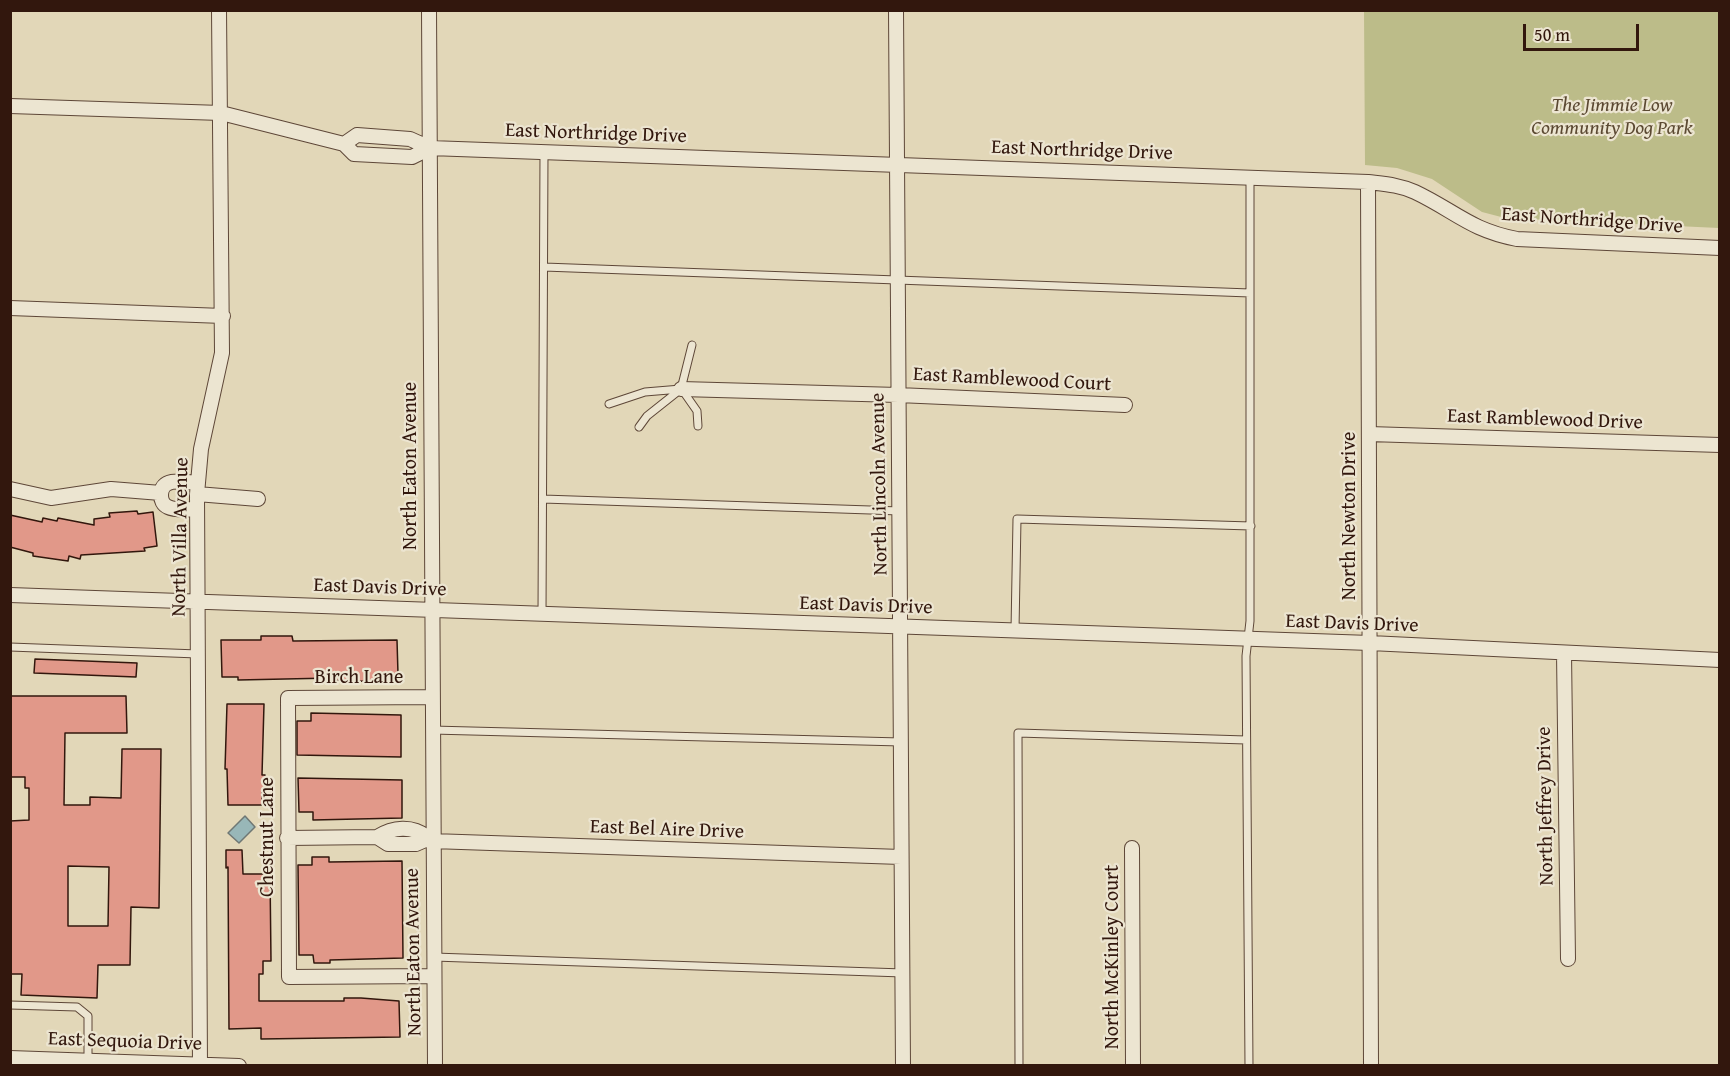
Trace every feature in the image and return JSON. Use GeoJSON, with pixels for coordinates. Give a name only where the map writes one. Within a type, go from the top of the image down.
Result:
{"type":"FeatureCollection","features":[{"type":"Feature","properties":{"kind":"street","name":"North Villa Avenue"},"geometry":{"type":"LineString","coordinates":[[200,1065],[197,488],[201,449],[220,362],[223,316],[219,10]]}},
{"type":"Feature","properties":{"kind":"street","name":"North Eaton Avenue"},"geometry":{"type":"LineString","coordinates":[[429,10],[432,730],[430,838],[435,1065]]}},
{"type":"Feature","properties":{"kind":"street","name":"North Lincoln Avenue"},"geometry":{"type":"LineString","coordinates":[[896,10],[903,1065]]}},
{"type":"Feature","properties":{"kind":"street","name":"East Northridge Drive"},"geometry":{"type":"LineString","coordinates":[[10,106],[220,113],[344,144],[354,154],[383,157],[412,157],[430,148],[1368,182],[1394,185],[1413,191],[1469,225],[1492,234],[1517,239],[1719,248]]}},
{"type":"Feature","properties":{"kind":"street","name":"North Newton Drive"},"geometry":{"type":"LineString","coordinates":[[1368,182],[1371,1065]]}},
{"type":"Feature","properties":{"kind":"street"},"geometry":{"type":"LineString","coordinates":[[10,308],[223,316]]}},
{"type":"Feature","properties":{"kind":"street","name":"East Ramblewood Court"},"geometry":{"type":"LineString","coordinates":[[681,389],[898,395],[1125,405]]}},
{"type":"Feature","properties":{"kind":"street","name":"East Ramblewood Drive"},"geometry":{"type":"LineString","coordinates":[[1369,434],[1719,445]]}},
{"type":"Feature","properties":{"kind":"street"},"geometry":{"type":"LineString","coordinates":[[197,509],[169,507],[162,501],[161,493],[169,482],[258,499]]}},
{"type":"Feature","properties":{"kind":"street"},"geometry":{"type":"LineString","coordinates":[[10,489],[51,498],[111,489],[161,493]]}},
{"type":"Feature","properties":{"kind":"street","name":"East Davis Drive"},"geometry":{"type":"LineString","coordinates":[[10,595],[1370,643],[1719,660]]}},
{"type":"Feature","properties":{"kind":"street","name":"North Jeffrey Drive"},"geometry":{"type":"LineString","coordinates":[[1564,653],[1568,959]]}},
{"type":"Feature","properties":{"kind":"street","name":"Birch Lane"},"geometry":{"type":"LineString","coordinates":[[288,698],[431,697]]}},
{"type":"Feature","properties":{"kind":"street","name":"Chestnut Lane"},"geometry":{"type":"LineString","coordinates":[[288,698],[289,977],[434,976]]}},
{"type":"Feature","properties":{"kind":"street","name":"East Bel Aire Drive"},"geometry":{"type":"LineString","coordinates":[[287,838],[377,837],[388,844],[416,844],[430,838],[901,857]]}},
{"type":"Feature","properties":{"kind":"street","name":"North McKinley Court"},"geometry":{"type":"LineString","coordinates":[[1132,848],[1133,1065]]}},
{"type":"Feature","properties":{"kind":"street","name":"East Sequoia Drive"},"geometry":{"type":"LineString","coordinates":[[10,1058],[239,1065]]}},
{"type":"Feature","properties":{"kind":"lane"},"geometry":{"type":"LineString","coordinates":[[542,615],[544,152]]}},
{"type":"Feature","properties":{"kind":"lane"},"geometry":{"type":"LineString","coordinates":[[1249,1065],[1246,740],[1251,526],[1250,176]]}},
{"type":"Feature","properties":{"kind":"lane"},"geometry":{"type":"LineString","coordinates":[[544,267],[1250,292]]}},
{"type":"Feature","properties":{"kind":"lane"},"geometry":{"type":"LineString","coordinates":[[639,427],[647,416],[681,389],[692,345]]}},
{"type":"Feature","properties":{"kind":"lane"},"geometry":{"type":"LineString","coordinates":[[609,405],[645,392],[681,389]]}},
{"type":"Feature","properties":{"kind":"lane"},"geometry":{"type":"LineString","coordinates":[[681,389],[697,411],[698,426]]}},
{"type":"Feature","properties":{"kind":"lane"},"geometry":{"type":"LineString","coordinates":[[543,499],[900,511]]}},
{"type":"Feature","properties":{"kind":"lane"},"geometry":{"type":"LineString","coordinates":[[1015,630],[1017,519],[1251,526]]}},
{"type":"Feature","properties":{"kind":"lane"},"geometry":{"type":"LineString","coordinates":[[10,647],[198,654]]}},
{"type":"Feature","properties":{"kind":"lane"},"geometry":{"type":"LineString","coordinates":[[432,730],[901,742]]}},
{"type":"Feature","properties":{"kind":"lane"},"geometry":{"type":"LineString","coordinates":[[1019,1065],[1018,733],[1246,740]]}},
{"type":"Feature","properties":{"kind":"lane"},"geometry":{"type":"LineString","coordinates":[[434,957],[903,973]]}},
{"type":"Feature","properties":{"kind":"lane"},"geometry":{"type":"LineString","coordinates":[[10,1005],[77,1006],[88,1016],[83,1062]]}},
{"type":"Feature","properties":{"kind":"green space","name":"The Jimmie Low Community Dog Park"},"geometry":{"type":"Polygon","coordinates":[[[1364,11],[1719,11],[1719,228],[1505,218],[1482,212],[1432,179],[1397,168],[1365,165],[1364,11]]]}},
{"type":"Feature","properties":{"kind":"water"},"geometry":{"type":"Polygon","coordinates":[[[245,816],[255,827],[239,843],[228,833],[245,816]]]}},
{"type":"Feature","properties":{"kind":"building"},"geometry":{"type":"Polygon","coordinates":[[[137,511],[138,514],[153,512],[157,546],[144,548],[145,551],[81,555],[80,559],[69,556],[68,561],[33,556],[33,553],[10,547],[10,515],[42,522],[43,518],[57,521],[58,518],[94,525],[94,519],[110,517],[109,513],[137,511]]]}},
{"type":"Feature","properties":{"kind":"building"},"geometry":{"type":"Polygon","coordinates":[[[261,636],[292,636],[293,641],[397,640],[398,674],[384,674],[384,682],[332,680],[332,678],[238,680],[238,677],[222,677],[221,640],[261,640],[261,636]]]}},
{"type":"Feature","properties":{"kind":"building"},"geometry":{"type":"Polygon","coordinates":[[[35,659],[137,663],[136,677],[34,673],[35,659]]]}},
{"type":"Feature","properties":{"kind":"building"},"geometry":{"type":"Polygon","coordinates":[[[10,696],[126,696],[127,733],[65,733],[64,805],[90,805],[90,797],[121,798],[122,749],[161,749],[159,908],[131,907],[130,965],[98,965],[97,998],[21,995],[22,974],[10,974],[10,821],[29,820],[29,788],[25,788],[25,777],[10,777],[10,696]],[[68,866],[68,926],[108,926],[109,867],[68,866]]]}},
{"type":"Feature","properties":{"kind":"building"},"geometry":{"type":"Polygon","coordinates":[[[227,704],[264,704],[262,775],[265,775],[265,791],[262,791],[262,805],[228,805],[227,769],[225,769],[227,704]]]}},
{"type":"Feature","properties":{"kind":"building"},"geometry":{"type":"Polygon","coordinates":[[[311,713],[401,715],[401,757],[297,755],[297,721],[311,721],[311,713]]]}},
{"type":"Feature","properties":{"kind":"building"},"geometry":{"type":"Polygon","coordinates":[[[298,778],[402,780],[402,818],[313,820],[313,812],[299,812],[298,778]]]}},
{"type":"Feature","properties":{"kind":"building"},"geometry":{"type":"Polygon","coordinates":[[[226,850],[242,850],[243,874],[270,874],[271,961],[263,961],[263,974],[259,974],[259,1001],[344,1001],[344,998],[361,998],[399,1001],[400,1037],[261,1039],[261,1028],[229,1029],[226,850]]]}},
{"type":"Feature","properties":{"kind":"building"},"geometry":{"type":"Polygon","coordinates":[[[312,857],[329,857],[329,862],[402,861],[403,958],[330,960],[330,963],[314,963],[313,955],[299,955],[298,865],[312,865],[312,857]]]}}]}
